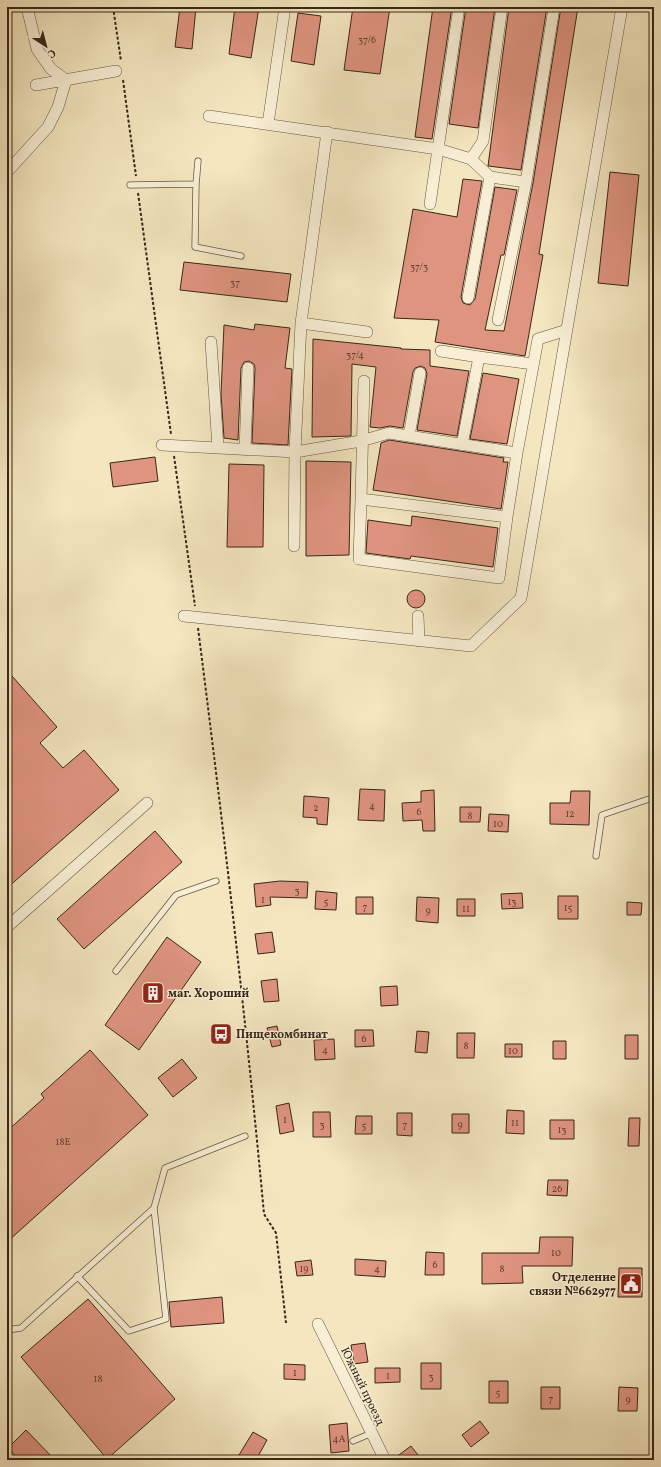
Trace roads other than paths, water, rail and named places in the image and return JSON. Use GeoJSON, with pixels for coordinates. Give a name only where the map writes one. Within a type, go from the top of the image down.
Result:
{"type":"FeatureCollection","features":[{"type":"Feature","properties":{"kind":"street"},"geometry":{"type":"LineString","coordinates":[[27,7],[37,49],[51,69],[66,80]]}},
{"type":"Feature","properties":{"kind":"street"},"geometry":{"type":"LineString","coordinates":[[268,124],[285,7]]}},
{"type":"Feature","properties":{"kind":"street"},"geometry":{"type":"LineString","coordinates":[[430,204],[459,7]]}},
{"type":"Feature","properties":{"kind":"street"},"geometry":{"type":"LineString","coordinates":[[471,159],[482,141],[502,7]]}},
{"type":"Feature","properties":{"kind":"street"},"geometry":{"type":"LineString","coordinates":[[498,320],[526,182],[552,7]]}},
{"type":"Feature","properties":{"kind":"street"},"geometry":{"type":"LineString","coordinates":[[184,616],[471,646],[520,598],[622,7]]}},
{"type":"Feature","properties":{"kind":"street"},"geometry":{"type":"LineString","coordinates":[[36,85],[120,72]]}},
{"type":"Feature","properties":{"kind":"street"},"geometry":{"type":"LineString","coordinates":[[7,172],[48,127],[58,107],[66,80]]}},
{"type":"Feature","properties":{"kind":"street"},"geometry":{"type":"LineString","coordinates":[[209,116],[438,149],[471,159],[490,177],[526,182]]}},
{"type":"Feature","properties":{"kind":"street"},"geometry":{"type":"LineString","coordinates":[[294,546],[295,452],[301,323],[327,132]]}},
{"type":"Feature","properties":{"kind":"street"},"geometry":{"type":"LineString","coordinates":[[468,298],[490,177]]}},
{"type":"Feature","properties":{"kind":"street"},"geometry":{"type":"LineString","coordinates":[[301,323],[367,332]]}},
{"type":"Feature","properties":{"kind":"street"},"geometry":{"type":"LineString","coordinates":[[364,381],[358,559],[499,578],[517,453],[538,340],[567,330]]}},
{"type":"Feature","properties":{"kind":"street"},"geometry":{"type":"LineString","coordinates":[[211,342],[218,448]]}},
{"type":"Feature","properties":{"kind":"street"},"geometry":{"type":"LineString","coordinates":[[441,351],[533,364]]}},
{"type":"Feature","properties":{"kind":"street"},"geometry":{"type":"LineString","coordinates":[[462,445],[479,356]]}},
{"type":"Feature","properties":{"kind":"street"},"geometry":{"type":"LineString","coordinates":[[245,450],[248,368]]}},
{"type":"Feature","properties":{"kind":"street"},"geometry":{"type":"LineString","coordinates":[[410,436],[420,373]]}},
{"type":"Feature","properties":{"kind":"street"},"geometry":{"type":"LineString","coordinates":[[167,445],[295,452],[361,441],[389,433],[517,453]]}},
{"type":"Feature","properties":{"kind":"street"},"geometry":{"type":"LineString","coordinates":[[361,499],[507,517]]}},
{"type":"Feature","properties":{"kind":"street"},"geometry":{"type":"LineString","coordinates":[[418,616],[419,641]]}},
{"type":"Feature","properties":{"kind":"street"},"geometry":{"type":"LineString","coordinates":[[7,927],[147,803]]}},
{"type":"Feature","properties":{"kind":"street","name":"Южный проезд"},"geometry":{"type":"LineString","coordinates":[[318,1324],[386,1460]]}},
{"type":"Feature","properties":{"kind":"lane"},"geometry":{"type":"LineString","coordinates":[[198,161],[195,247],[241,256]]}},
{"type":"Feature","properties":{"kind":"lane"},"geometry":{"type":"LineString","coordinates":[[130,185],[196,184]]}},
{"type":"Feature","properties":{"kind":"lane"},"geometry":{"type":"LineString","coordinates":[[596,856],[602,815],[652,798]]}},
{"type":"Feature","properties":{"kind":"lane"},"geometry":{"type":"LineString","coordinates":[[116,971],[176,895],[216,881]]}},
{"type":"Feature","properties":{"kind":"lane"},"geometry":{"type":"LineString","coordinates":[[77,1276],[129,1331],[166,1320],[154,1208],[165,1168],[245,1136]]}},
{"type":"Feature","properties":{"kind":"lane"},"geometry":{"type":"LineString","coordinates":[[7,1330],[21,1328],[154,1208]]}},
{"type":"Feature","properties":{"kind":"lane"},"geometry":{"type":"LineString","coordinates":[[353,1441],[372,1433]]}},
{"type":"Feature","properties":{"kind":"place","name":"маг. Хороший"},"geometry":{"type":"Point","coordinates":[153,993]}},
{"type":"Feature","properties":{"kind":"place","name":"Пищекомбинат"},"geometry":{"type":"Point","coordinates":[221,1034]}},
{"type":"Feature","properties":{"kind":"place","name":"Отделение связи №662977"},"geometry":{"type":"Point","coordinates":[631,1284]}}]}
